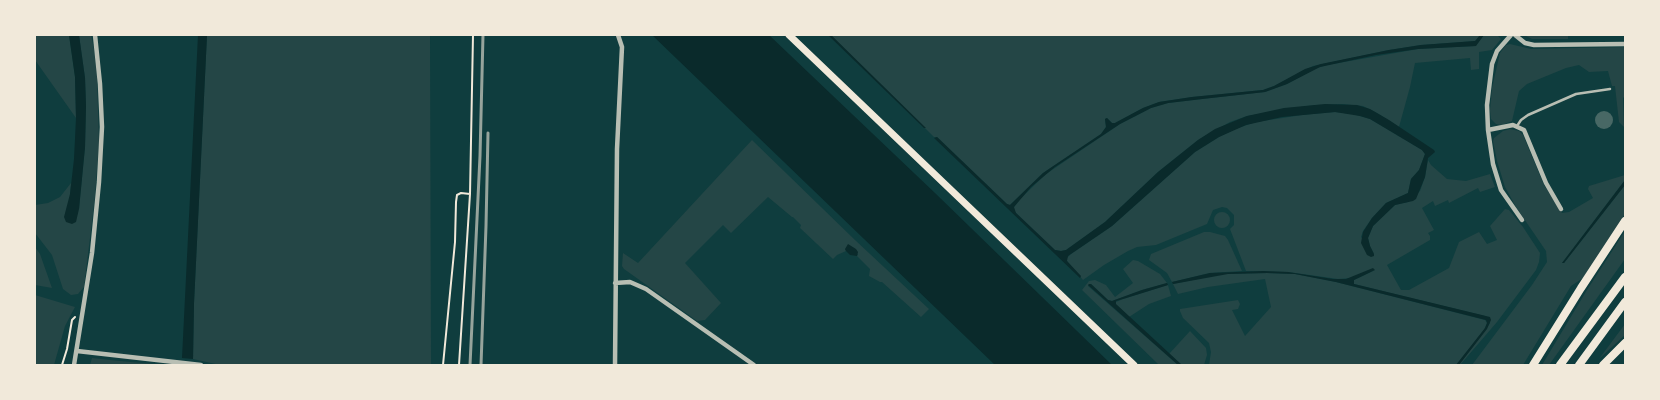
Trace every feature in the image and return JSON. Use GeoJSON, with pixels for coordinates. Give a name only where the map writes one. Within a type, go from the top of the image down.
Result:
{"type":"FeatureCollection","features":[{"type":"Feature","properties":{"kind":"highway"},"geometry":{"type":"LineString","coordinates":[[1533,365],[1625,221]]}},
{"type":"Feature","properties":{"kind":"highway"},"geometry":{"type":"LineString","coordinates":[[1560,365],[1625,277]]}},
{"type":"Feature","properties":{"kind":"highway"},"geometry":{"type":"LineString","coordinates":[[1579,365],[1625,302]]}},
{"type":"Feature","properties":{"kind":"highway"},"geometry":{"type":"LineString","coordinates":[[1603,365],[1625,343]]}},
{"type":"Feature","properties":{"kind":"main road"},"geometry":{"type":"LineString","coordinates":[[789,35],[1134,365]]}},
{"type":"Feature","properties":{"kind":"street"},"geometry":{"type":"LineString","coordinates":[[74,365],[92,253],[99,182],[102,127],[95,35]]}},
{"type":"Feature","properties":{"kind":"street"},"geometry":{"type":"LineString","coordinates":[[615,365],[617,149],[622,47],[618,35]]}},
{"type":"Feature","properties":{"kind":"street"},"geometry":{"type":"LineString","coordinates":[[1511,35],[1496,51],[1492,64],[1487,105],[1488,130],[1492,164],[1502,190],[1522,220]]}},
{"type":"Feature","properties":{"kind":"street"},"geometry":{"type":"LineString","coordinates":[[1515,35],[1525,43],[1534,45],[1625,44]]}},
{"type":"Feature","properties":{"kind":"street"},"geometry":{"type":"LineString","coordinates":[[1488,130],[1510,125],[1524,130],[1546,183],[1561,209]]}},
{"type":"Feature","properties":{"kind":"street"},"geometry":{"type":"LineString","coordinates":[[615,283],[630,282],[646,289],[754,365]]}},
{"type":"Feature","properties":{"kind":"street"},"geometry":{"type":"LineString","coordinates":[[77,351],[200,365]]}},
{"type":"Feature","properties":{"kind":"lane"},"geometry":{"type":"LineString","coordinates":[[1517,126],[1520,120],[1528,115],[1576,94],[1610,89]]}},
{"type":"Feature","properties":{"kind":"path"},"geometry":{"type":"LineString","coordinates":[[458,365],[470,194],[474,35]]}},
{"type":"Feature","properties":{"kind":"path"},"geometry":{"type":"LineString","coordinates":[[443,365],[457,195],[461,193],[470,194]]}},
{"type":"Feature","properties":{"kind":"path"},"geometry":{"type":"LineString","coordinates":[[62,365],[67,349]]}},
{"type":"Feature","properties":{"kind":"shaded area"},"geometry":{"type":"Polygon","coordinates":[[[35,35],[69,35],[75,77],[76,118],[35,60],[35,35]]]}},
{"type":"Feature","properties":{"kind":"shaded area"},"geometry":{"type":"Polygon","coordinates":[[[69,35],[79,35],[85,78],[86,106],[85,147],[79,209],[76,222],[72,224],[66,222],[64,217],[70,194],[76,118],[75,77],[69,35]]]}},
{"type":"Feature","properties":{"kind":"shaded area"},"geometry":{"type":"Polygon","coordinates":[[[79,35],[91,35],[94,49],[99,142],[95,197],[84,287],[78,294],[71,295],[63,289],[52,255],[35,233],[35,205],[48,203],[60,197],[71,183],[70,194],[79,209],[85,147],[86,106],[85,78],[79,35]]]}},
{"type":"Feature","properties":{"kind":"shaded area"},"geometry":{"type":"Polygon","coordinates":[[[198,35],[207,35],[193,359],[182,358],[198,35]]]}},
{"type":"Feature","properties":{"kind":"shaded area"},"geometry":{"type":"Polygon","coordinates":[[[207,35],[430,35],[431,365],[220,365],[193,359],[207,35]]]}},
{"type":"Feature","properties":{"kind":"shaded area"},"geometry":{"type":"Polygon","coordinates":[[[652,35],[769,35],[1112,365],[995,365],[652,35]]]}},
{"type":"Feature","properties":{"kind":"shaded area"},"geometry":{"type":"Polygon","coordinates":[[[828,35],[831,35],[926,128],[924,128],[828,35]]]}},
{"type":"Feature","properties":{"kind":"shaded area"},"geometry":{"type":"Polygon","coordinates":[[[831,35],[1480,35],[1476,41],[1421,45],[1313,66],[1263,90],[1159,102],[1115,123],[1112,123],[1107,118],[1105,119],[1106,127],[1101,134],[1043,173],[1010,205],[937,137],[934,137],[831,35]]]}},
{"type":"Feature","properties":{"kind":"shaded area"},"geometry":{"type":"Polygon","coordinates":[[[1480,35],[1484,35],[1476,46],[1418,49],[1376,55],[1320,67],[1287,84],[1265,92],[1168,103],[1151,108],[1120,124],[1055,167],[1031,187],[1014,207],[1016,213],[1055,250],[1066,250],[1105,222],[1158,172],[1215,129],[1247,116],[1284,108],[1325,104],[1357,105],[1370,109],[1389,120],[1435,152],[1428,158],[1425,177],[1416,199],[1395,205],[1373,226],[1368,238],[1374,254],[1371,257],[1367,255],[1361,243],[1363,232],[1372,218],[1386,203],[1408,193],[1411,179],[1419,170],[1425,154],[1422,150],[1370,119],[1360,116],[1335,112],[1282,117],[1246,125],[1219,137],[1195,152],[1112,226],[1068,256],[1067,261],[1081,276],[1080,278],[934,138],[937,137],[1010,205],[1043,173],[1101,134],[1106,127],[1105,119],[1107,118],[1112,123],[1115,123],[1159,102],[1263,90],[1305,69],[1321,64],[1421,45],[1475,41],[1480,35]]]}},
{"type":"Feature","properties":{"kind":"shaded area"},"geometry":{"type":"Polygon","coordinates":[[[1484,35],[1497,35],[1501,39],[1492,50],[1479,52],[1479,69],[1471,70],[1470,58],[1415,63],[1399,127],[1363,106],[1342,104],[1307,106],[1247,116],[1230,122],[1198,140],[1158,172],[1105,222],[1066,250],[1055,250],[1014,211],[1014,207],[1019,200],[1046,174],[1120,124],[1151,108],[1168,103],[1265,92],[1287,84],[1314,69],[1327,65],[1418,49],[1475,46],[1484,35]]]}},
{"type":"Feature","properties":{"kind":"shaded area"},"geometry":{"type":"Polygon","coordinates":[[[1524,35],[1568,35],[1568,39],[1532,39],[1524,35]]]}},
{"type":"Feature","properties":{"kind":"shaded area"},"geometry":{"type":"Polygon","coordinates":[[[1510,44],[1531,49],[1625,47],[1624,127],[1619,122],[1615,86],[1612,86],[1608,71],[1589,72],[1579,65],[1566,68],[1527,84],[1519,91],[1512,121],[1502,125],[1496,124],[1491,119],[1490,110],[1492,88],[1500,53],[1506,45],[1510,44]]]}},
{"type":"Feature","properties":{"kind":"shaded area"},"geometry":{"type":"Polygon","coordinates":[[[1335,112],[1353,114],[1370,119],[1422,150],[1425,154],[1419,170],[1411,179],[1408,193],[1386,203],[1363,231],[1361,237],[1374,254],[1368,238],[1373,226],[1395,205],[1408,202],[1420,191],[1428,160],[1447,179],[1466,181],[1490,174],[1495,187],[1480,192],[1478,188],[1449,203],[1448,200],[1435,206],[1433,201],[1422,208],[1434,230],[1428,233],[1430,240],[1387,265],[1401,290],[1409,290],[1449,268],[1459,242],[1479,232],[1487,244],[1497,240],[1490,226],[1505,209],[1509,210],[1523,227],[1540,253],[1536,270],[1497,322],[1460,365],[1490,323],[1485,316],[1354,284],[1354,280],[1375,270],[1352,278],[1338,279],[1288,272],[1246,271],[1230,229],[1234,225],[1234,215],[1227,208],[1222,207],[1213,210],[1207,224],[1156,245],[1137,247],[1128,251],[1083,280],[1067,261],[1071,254],[1112,226],[1195,152],[1219,137],[1256,122],[1335,112]]]}},
{"type":"Feature","properties":{"kind":"shaded area"},"geometry":{"type":"Polygon","coordinates":[[[1510,129],[1519,131],[1523,135],[1544,185],[1562,213],[1569,212],[1593,198],[1588,189],[1589,186],[1625,175],[1625,180],[1562,263],[1564,263],[1625,185],[1625,214],[1583,278],[1571,286],[1523,365],[1472,365],[1547,262],[1546,251],[1516,207],[1505,187],[1497,161],[1494,138],[1503,131],[1510,129]]]}},
{"type":"Feature","properties":{"kind":"shaded area"},"geometry":{"type":"Polygon","coordinates":[[[752,140],[929,309],[921,317],[882,282],[869,276],[870,269],[857,256],[858,254],[845,249],[846,251],[833,259],[800,228],[801,225],[793,217],[768,197],[731,233],[723,225],[685,263],[721,303],[705,320],[697,321],[624,269],[622,266],[623,253],[638,263],[752,140]]]}},
{"type":"Feature","properties":{"kind":"shaded area"},"geometry":{"type":"Polygon","coordinates":[[[1625,180],[1625,185],[1564,263],[1562,263],[1625,180]]]}},
{"type":"Feature","properties":{"kind":"shaded area"},"geometry":{"type":"Polygon","coordinates":[[[1219,212],[1225,212],[1230,217],[1228,226],[1219,228],[1214,223],[1214,217],[1219,212]]]}},
{"type":"Feature","properties":{"kind":"shaded area"},"geometry":{"type":"Polygon","coordinates":[[[1625,231],[1625,259],[1549,365],[1542,365],[1587,290],[1625,231]]]}},
{"type":"Feature","properties":{"kind":"shaded area"},"geometry":{"type":"Polygon","coordinates":[[[1204,232],[1225,236],[1242,271],[1210,273],[1172,282],[1167,273],[1149,260],[1151,254],[1204,232]]]}},
{"type":"Feature","properties":{"kind":"shaded area"},"geometry":{"type":"Polygon","coordinates":[[[848,244],[856,249],[858,252],[857,256],[850,255],[846,251],[845,249],[848,244]]]}},
{"type":"Feature","properties":{"kind":"shaded area"},"geometry":{"type":"Polygon","coordinates":[[[35,247],[40,254],[52,288],[35,285],[35,247]]]}},
{"type":"Feature","properties":{"kind":"shaded area"},"geometry":{"type":"Polygon","coordinates":[[[1133,260],[1160,274],[1167,283],[1112,301],[1108,300],[1091,284],[1088,286],[1178,365],[1159,365],[1082,290],[1089,281],[1095,280],[1106,285],[1115,297],[1133,283],[1123,269],[1133,260]]]}},
{"type":"Feature","properties":{"kind":"shaded area"},"geometry":{"type":"Polygon","coordinates":[[[1373,268],[1375,270],[1354,280],[1354,284],[1490,317],[1491,320],[1487,329],[1459,365],[1456,365],[1485,328],[1486,320],[1336,282],[1295,274],[1228,274],[1173,284],[1172,282],[1210,273],[1263,271],[1288,272],[1333,279],[1346,279],[1373,268]]]}},
{"type":"Feature","properties":{"kind":"shaded area"},"geometry":{"type":"Polygon","coordinates":[[[1221,274],[1295,274],[1336,282],[1485,320],[1487,323],[1484,330],[1456,365],[1209,365],[1211,352],[1209,343],[1183,318],[1180,309],[1238,300],[1240,304],[1238,309],[1232,310],[1245,336],[1271,307],[1265,279],[1208,287],[1178,294],[1173,284],[1221,274]]]}},
{"type":"Feature","properties":{"kind":"shaded area"},"geometry":{"type":"Polygon","coordinates":[[[1167,283],[1168,285],[1116,301],[1116,304],[1182,365],[1178,365],[1088,285],[1091,284],[1108,300],[1112,301],[1167,283]]]}},
{"type":"Feature","properties":{"kind":"shaded area"},"geometry":{"type":"Polygon","coordinates":[[[1168,285],[1171,296],[1149,304],[1129,317],[1116,305],[1116,302],[1123,299],[1168,285]]]}},
{"type":"Feature","properties":{"kind":"shaded area"},"geometry":{"type":"Polygon","coordinates":[[[35,295],[75,307],[65,326],[54,365],[35,365],[35,295]]]}},
{"type":"Feature","properties":{"kind":"shaded area"},"geometry":{"type":"Polygon","coordinates":[[[1625,324],[1625,335],[1599,359],[1625,324]]]}},
{"type":"Feature","properties":{"kind":"shaded area"},"geometry":{"type":"Polygon","coordinates":[[[1190,331],[1206,348],[1207,355],[1204,365],[1182,365],[1169,354],[1190,331]]]}},
{"type":"Feature","properties":{"kind":"shaded area"},"geometry":{"type":"Polygon","coordinates":[[[92,358],[120,361],[164,365],[90,365],[92,358]]]}},
{"type":"Feature","properties":{"kind":"building"},"geometry":{"type":"Polygon","coordinates":[[[1604,111],[1610,114],[1613,120],[1610,126],[1604,129],[1598,126],[1595,120],[1598,114],[1604,111]]]}},
{"type":"Feature","properties":{"kind":"railway"},"geometry":{"type":"LineString","coordinates":[[470,365],[480,156],[483,35]]}},
{"type":"Feature","properties":{"kind":"railway"},"geometry":{"type":"LineString","coordinates":[[481,365],[488,133]]}}]}
